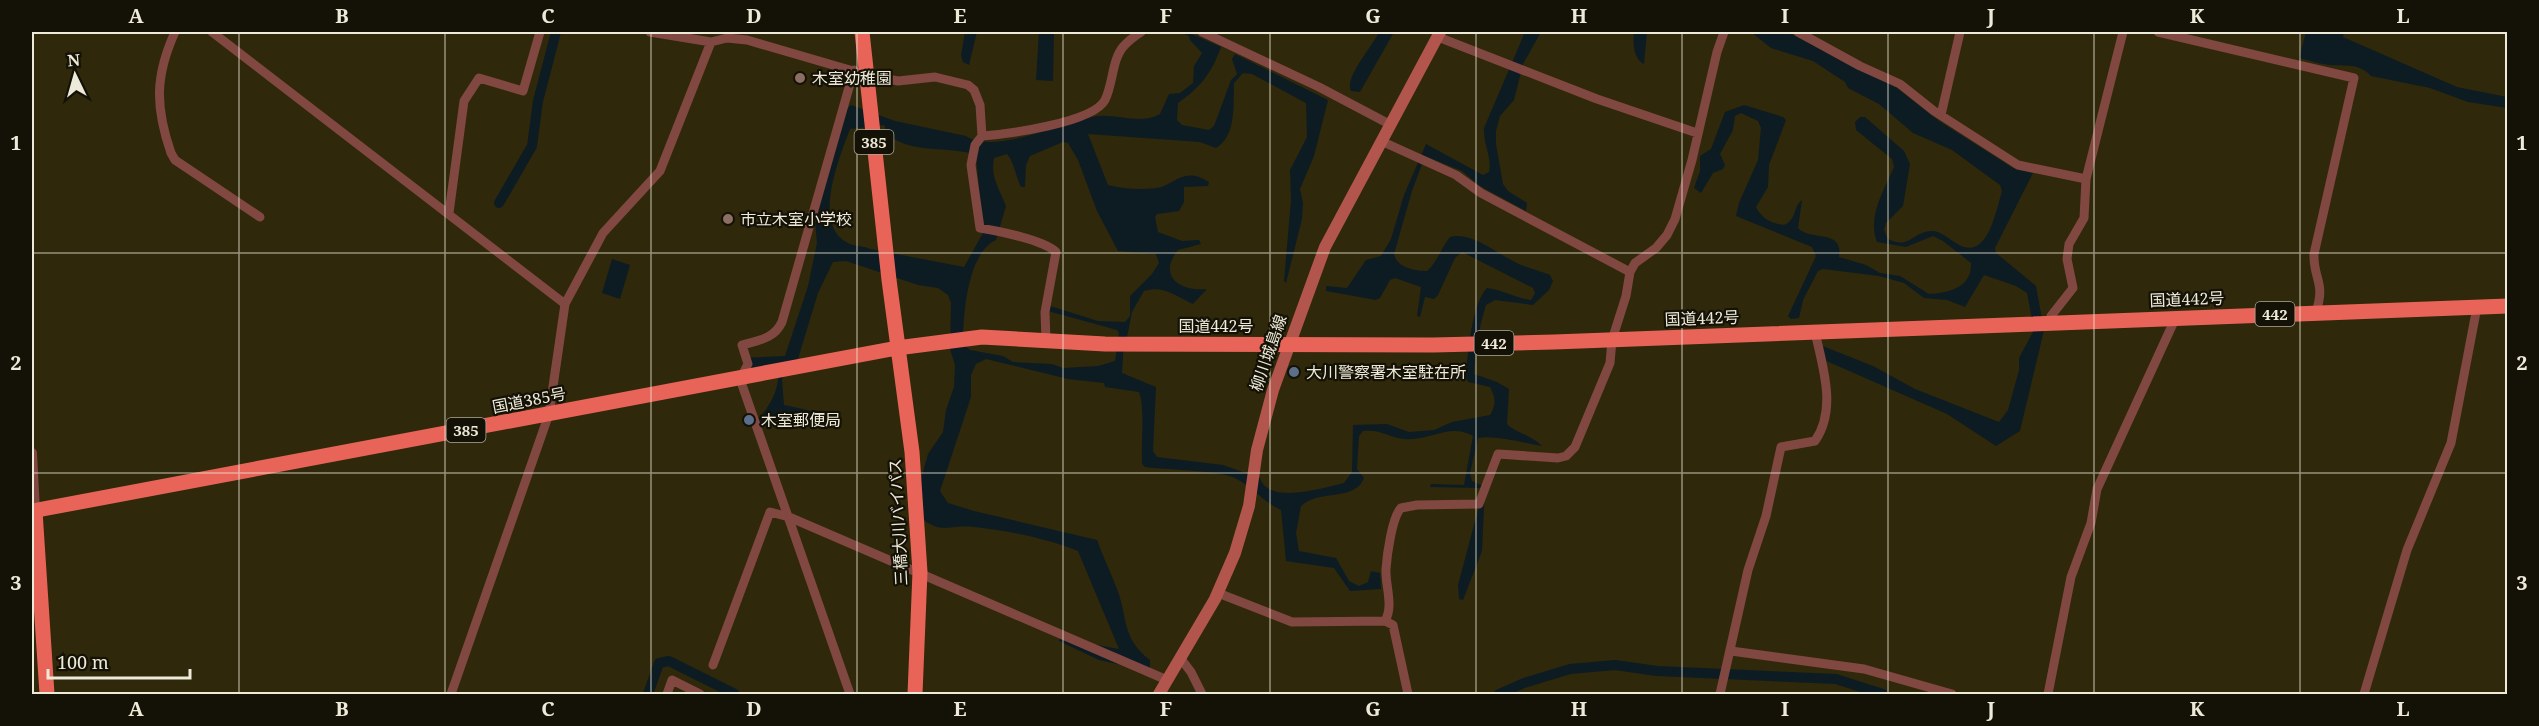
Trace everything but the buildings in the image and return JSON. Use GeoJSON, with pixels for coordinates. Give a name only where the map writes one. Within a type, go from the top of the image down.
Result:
{"type":"FeatureCollection","features":[{"type":"Feature","properties":{"kind":"highway","name":"385"},"geometry":{"type":"LineString","coordinates":[[862,32],[860,73],[886,252],[897,348]]}},
{"type":"Feature","properties":{"kind":"highway","name":"国道442号"},"geometry":{"type":"LineString","coordinates":[[897,348],[944,340],[982,337],[1105,344],[1433,345],[2508,306]]}},
{"type":"Feature","properties":{"kind":"highway","name":"国道385号"},"geometry":{"type":"LineString","coordinates":[[33,511],[897,348]]}},
{"type":"Feature","properties":{"kind":"highway","name":"三橋大川バイパス"},"geometry":{"type":"LineString","coordinates":[[897,348],[912,452],[920,572],[915,694]]}},
{"type":"Feature","properties":{"kind":"highway"},"geometry":{"type":"LineString","coordinates":[[33,511],[47,694]]}},
{"type":"Feature","properties":{"kind":"main road","name":"柳川城島線"},"geometry":{"type":"LineString","coordinates":[[1159,694],[1218,593],[1242,533],[1264,420],[1287,344],[1325,247],[1439,34]]}},
{"type":"Feature","properties":{"kind":"street"},"geometry":{"type":"LineString","coordinates":[[175,32],[158,86],[159,106],[174,160],[260,218]]}},
{"type":"Feature","properties":{"kind":"street"},"geometry":{"type":"LineString","coordinates":[[212,32],[565,304]]}},
{"type":"Feature","properties":{"kind":"street"},"geometry":{"type":"LineString","coordinates":[[449,213],[464,101],[479,78],[523,91],[540,32]]}},
{"type":"Feature","properties":{"kind":"street"},"geometry":{"type":"LineString","coordinates":[[650,32],[711,42],[721,38],[747,40],[860,73],[898,81],[935,77],[968,85],[974,90],[980,105],[982,136],[975,146],[971,165],[980,228],[1018,236],[1051,247],[1056,252],[1045,312],[1046,340]]}},
{"type":"Feature","properties":{"kind":"street"},"geometry":{"type":"LineString","coordinates":[[982,136],[1030,131],[1097,108],[1104,101],[1122,48],[1141,32]]}},
{"type":"Feature","properties":{"kind":"street"},"geometry":{"type":"LineString","coordinates":[[1202,32],[1319,87],[1391,125]]}},
{"type":"Feature","properties":{"kind":"street"},"geometry":{"type":"LineString","coordinates":[[1385,621],[1389,614],[1386,568],[1397,512],[1405,506],[1479,504],[1498,454],[1558,458],[1570,453],[1610,363],[1612,340],[1626,296],[1630,272],[1635,263],[1656,248],[1675,219],[1724,32]]}},
{"type":"Feature","properties":{"kind":"street"},"geometry":{"type":"LineString","coordinates":[[1798,32],[1860,66],[1900,84],[1941,115],[2018,165],[2086,179]]}},
{"type":"Feature","properties":{"kind":"street"},"geometry":{"type":"LineString","coordinates":[[1941,115],[1960,32]]}},
{"type":"Feature","properties":{"kind":"street"},"geometry":{"type":"LineString","coordinates":[[2049,324],[2052,316],[2073,288],[2067,259],[2068,244],[2084,218],[2086,179],[2123,32]]}},
{"type":"Feature","properties":{"kind":"street"},"geometry":{"type":"LineString","coordinates":[[2158,32],[2354,78],[2314,254],[2314,264],[2322,294],[2316,312]]}},
{"type":"Feature","properties":{"kind":"street"},"geometry":{"type":"LineString","coordinates":[[1439,34],[1598,99],[1697,133]]}},
{"type":"Feature","properties":{"kind":"street"},"geometry":{"type":"LineString","coordinates":[[451,694],[549,414],[565,304],[603,233],[660,171],[711,42]]}},
{"type":"Feature","properties":{"kind":"street"},"geometry":{"type":"LineString","coordinates":[[850,694],[741,379],[748,364],[742,345],[768,338],[778,332],[782,322],[860,73]]}},
{"type":"Feature","properties":{"kind":"street"},"geometry":{"type":"LineString","coordinates":[[1381,141],[1456,174],[1481,193],[1630,272]]}},
{"type":"Feature","properties":{"kind":"street"},"geometry":{"type":"LineString","coordinates":[[2364,694],[2408,550],[2451,443],[2477,307]]}},
{"type":"Feature","properties":{"kind":"street"},"geometry":{"type":"LineString","coordinates":[[2048,694],[2071,577],[2091,523],[2097,489],[2176,317]]}},
{"type":"Feature","properties":{"kind":"street"},"geometry":{"type":"LineString","coordinates":[[1720,690],[1731,651],[1748,570],[1766,516],[1781,447],[1815,441],[1828,415],[1825,375],[1815,332]]}},
{"type":"Feature","properties":{"kind":"street"},"geometry":{"type":"LineString","coordinates":[[32,453],[33,511]]}},
{"type":"Feature","properties":{"kind":"street"},"geometry":{"type":"LineString","coordinates":[[713,665],[770,512],[789,517],[920,572],[1167,680]]}},
{"type":"Feature","properties":{"kind":"street"},"geometry":{"type":"LineString","coordinates":[[1218,593],[1292,622],[1385,621],[1393,625],[1408,694]]}},
{"type":"Feature","properties":{"kind":"street"},"geometry":{"type":"LineString","coordinates":[[1731,651],[1864,669],[1952,694]]}},
{"type":"Feature","properties":{"kind":"street"},"geometry":{"type":"LineString","coordinates":[[1181,659],[1191,672],[1202,694]]}},
{"type":"Feature","properties":{"kind":"street"},"geometry":{"type":"LineString","coordinates":[[667,694],[672,680],[700,694]]}},
{"type":"Feature","properties":{"kind":"shaded area"},"geometry":{"type":"Polygon","coordinates":[[[965,32],[977,32],[969,65],[963,62],[961,55],[965,32]]]}},
{"type":"Feature","properties":{"kind":"shaded area"},"geometry":{"type":"Polygon","coordinates":[[[1039,32],[1054,32],[1053,81],[1036,80],[1039,32]]]}},
{"type":"Feature","properties":{"kind":"shaded area"},"geometry":{"type":"Polygon","coordinates":[[[1180,32],[1187,32],[1221,47],[1204,79],[1178,103],[1177,120],[1182,125],[1209,130],[1214,126],[1231,80],[1237,74],[1232,59],[1235,54],[1328,100],[1314,156],[1300,189],[1303,203],[1302,219],[1286,283],[1284,281],[1291,200],[1290,170],[1307,137],[1306,103],[1252,74],[1243,73],[1234,83],[1231,127],[1228,136],[1216,148],[1200,142],[1088,134],[1108,185],[1132,189],[1156,188],[1192,175],[1209,182],[1208,186],[1184,187],[1184,202],[1179,211],[1157,214],[1155,217],[1158,232],[1182,241],[1199,240],[1201,244],[1178,250],[1172,259],[1171,275],[1180,285],[1207,289],[1193,304],[1164,290],[1144,291],[1132,312],[1127,337],[1124,338],[1122,373],[1156,387],[1153,451],[1157,457],[1223,465],[1260,478],[1265,486],[1274,491],[1297,493],[1344,483],[1352,472],[1353,425],[1387,424],[1409,432],[1434,430],[1452,422],[1490,415],[1494,401],[1490,387],[1468,382],[1466,378],[1471,330],[1478,305],[1487,288],[1531,300],[1535,293],[1533,288],[1462,252],[1455,258],[1438,295],[1434,299],[1425,297],[1420,317],[1417,316],[1421,287],[1395,278],[1390,280],[1380,298],[1376,300],[1326,291],[1326,286],[1347,288],[1366,260],[1381,256],[1391,239],[1404,195],[1426,144],[1483,175],[1489,172],[1484,128],[1525,32],[1541,32],[1523,64],[1514,100],[1500,116],[1496,131],[1496,144],[1503,184],[1508,191],[1527,203],[1526,211],[1480,186],[1462,171],[1425,156],[1412,191],[1394,254],[1403,266],[1427,271],[1434,264],[1450,237],[1466,237],[1519,264],[1550,275],[1553,281],[1549,290],[1533,305],[1495,300],[1486,305],[1476,348],[1474,374],[1509,389],[1507,424],[1542,446],[1501,438],[1478,438],[1470,473],[1472,481],[1485,487],[1482,551],[1463,600],[1459,599],[1458,585],[1481,499],[1480,488],[1430,487],[1431,484],[1464,485],[1473,436],[1465,432],[1456,431],[1404,439],[1375,431],[1363,431],[1359,436],[1357,469],[1364,478],[1359,485],[1345,493],[1317,498],[1301,506],[1296,533],[1299,551],[1336,558],[1349,581],[1359,586],[1368,582],[1371,571],[1380,573],[1381,589],[1350,591],[1334,568],[1286,561],[1281,510],[1235,478],[1216,473],[1145,467],[1142,464],[1142,416],[1139,392],[1105,387],[1104,383],[1068,379],[986,359],[976,364],[971,375],[971,397],[940,491],[948,503],[1097,540],[1117,589],[1130,635],[1134,644],[1150,660],[1150,671],[1099,660],[1059,641],[1060,638],[1119,649],[1078,551],[1000,530],[965,526],[945,528],[934,526],[918,516],[915,505],[928,454],[943,432],[946,410],[954,387],[955,365],[950,349],[951,303],[948,295],[938,288],[918,285],[846,261],[833,262],[818,293],[797,362],[787,364],[782,380],[784,405],[831,415],[832,417],[812,414],[812,426],[790,418],[759,424],[757,420],[771,402],[776,389],[779,366],[745,372],[742,358],[785,356],[808,286],[817,243],[815,220],[847,109],[851,105],[895,121],[966,136],[978,141],[993,142],[1028,136],[1092,117],[1143,119],[1160,114],[1169,94],[1180,93],[1193,83],[1194,66],[1202,53],[1189,36],[1180,32]],[[884,125],[850,129],[831,189],[831,221],[837,234],[853,245],[964,267],[983,233],[976,155],[909,145],[888,135],[884,125]],[[1063,142],[1030,156],[1026,165],[1025,187],[1021,187],[1007,154],[994,158],[994,177],[1006,206],[996,240],[986,247],[979,258],[969,286],[963,344],[970,350],[1003,356],[1013,362],[1052,364],[1063,368],[1098,366],[1115,361],[1119,333],[1117,330],[1048,311],[1050,306],[1098,321],[1125,322],[1130,316],[1130,296],[1152,274],[1159,263],[1156,254],[1118,251],[1097,211],[1078,160],[1068,143],[1063,142]]]}},
{"type":"Feature","properties":{"kind":"shaded area"},"geometry":{"type":"Polygon","coordinates":[[[1379,32],[1394,32],[1360,92],[1351,91],[1350,85],[1355,70],[1379,32]]]}},
{"type":"Feature","properties":{"kind":"shaded area"},"geometry":{"type":"Polygon","coordinates":[[[1634,32],[1647,32],[1644,64],[1636,55],[1634,32]]]}},
{"type":"Feature","properties":{"kind":"shaded area"},"geometry":{"type":"Polygon","coordinates":[[[1751,32],[1787,32],[1897,88],[1939,121],[2013,168],[2033,173],[1995,248],[1996,253],[2036,286],[2044,330],[2020,431],[1996,446],[1947,414],[1822,359],[1820,345],[1873,366],[1915,389],[1999,422],[2008,410],[2019,370],[2019,358],[2034,330],[2027,293],[2016,286],[1984,275],[1965,307],[1947,300],[1924,298],[1904,283],[1879,276],[1823,269],[1818,271],[1803,300],[1799,318],[1791,319],[1788,316],[1816,256],[1812,247],[1736,216],[1739,203],[1758,160],[1761,128],[1758,121],[1741,113],[1735,116],[1733,130],[1720,154],[1725,165],[1723,169],[1713,173],[1701,193],[1694,188],[1700,171],[1700,156],[1711,149],[1725,112],[1744,105],[1783,117],[1786,120],[1769,165],[1768,187],[1756,207],[1764,217],[1771,222],[1784,225],[1791,220],[1802,200],[1798,228],[1808,234],[1833,239],[1839,248],[1839,257],[1866,265],[1880,273],[1900,276],[1929,294],[1958,288],[1968,278],[1971,263],[1943,241],[1933,236],[1906,247],[1877,242],[1874,232],[1875,213],[1894,167],[1892,159],[1856,130],[1855,122],[1860,117],[1865,117],[1904,151],[1910,164],[1903,206],[1886,223],[1884,230],[1888,239],[1901,243],[1919,234],[1934,231],[1967,248],[1975,247],[1983,241],[1993,222],[2002,191],[2000,185],[1952,150],[1913,133],[1879,104],[1848,88],[1845,82],[1813,61],[1771,48],[1751,32]]]}},
{"type":"Feature","properties":{"kind":"shaded area"},"geometry":{"type":"Polygon","coordinates":[[[2306,32],[2344,32],[2343,37],[2457,87],[2507,97],[2507,108],[2468,102],[2430,88],[2371,76],[2352,66],[2325,64],[2299,58],[2306,32]]]}},
{"type":"Feature","properties":{"kind":"shaded area"},"geometry":{"type":"Polygon","coordinates":[[[612,259],[630,265],[620,299],[602,293],[612,259]]]}},
{"type":"Feature","properties":{"kind":"waterway"},"geometry":{"type":"LineString","coordinates":[[499,203],[532,146],[538,101],[556,32]]}},
{"type":"Feature","properties":{"kind":"waterway"},"geometry":{"type":"LineString","coordinates":[[648,694],[659,663],[669,661],[735,694]]}},
{"type":"Feature","properties":{"kind":"waterway"},"geometry":{"type":"LineString","coordinates":[[1499,694],[1524,683],[1570,669],[1615,665],[1657,671],[1836,679],[1883,694]]}},
{"type":"Feature","properties":{"kind":"place","name":"木室幼稚園"},"geometry":{"type":"Point","coordinates":[800,78]}},
{"type":"Feature","properties":{"kind":"place","name":"市立木室小学校"},"geometry":{"type":"Point","coordinates":[728,219]}},
{"type":"Feature","properties":{"kind":"place","name":"大川警察署木室駐在所"},"geometry":{"type":"Point","coordinates":[1294,372]}},
{"type":"Feature","properties":{"kind":"place","name":"木室郵便局"},"geometry":{"type":"Point","coordinates":[749,420]}}]}
